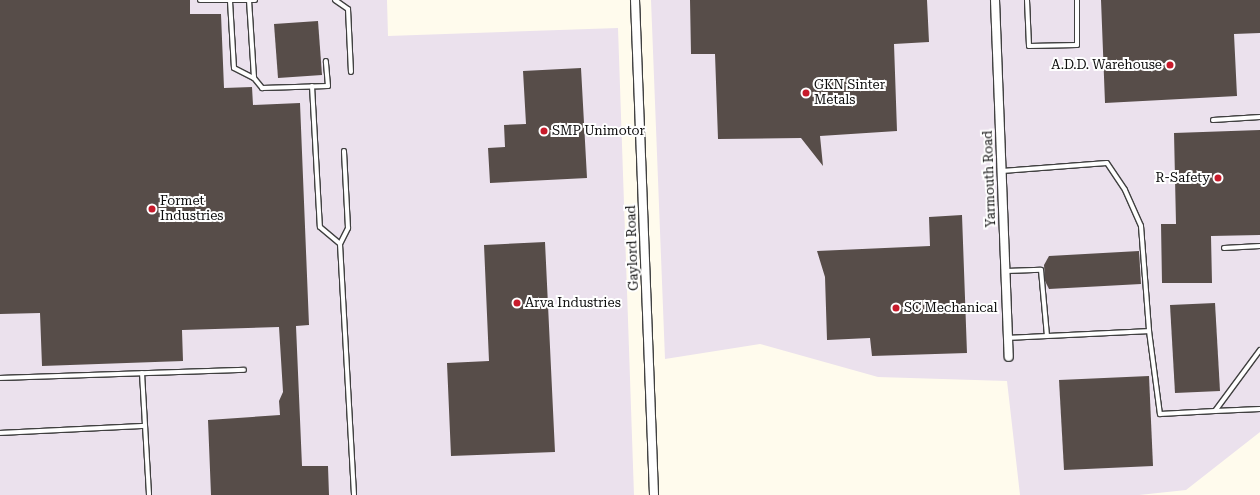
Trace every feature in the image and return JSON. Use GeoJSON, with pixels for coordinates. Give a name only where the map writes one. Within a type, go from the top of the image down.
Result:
{"type":"FeatureCollection","features":[{"type":"Feature","properties":{"kind":"street","name":"Gaylord Road"},"geometry":{"type":"LineString","coordinates":[[635,0],[654,495]]}},
{"type":"Feature","properties":{"kind":"street","name":"Yarmouth Road"},"geometry":{"type":"LineString","coordinates":[[995,0],[1009,357]]}},
{"type":"Feature","properties":{"kind":"lane"},"geometry":{"type":"LineString","coordinates":[[200,0],[255,0]]}},
{"type":"Feature","properties":{"kind":"lane"},"geometry":{"type":"LineString","coordinates":[[249,0],[254,78]]}},
{"type":"Feature","properties":{"kind":"lane"},"geometry":{"type":"LineString","coordinates":[[335,0],[348,9],[351,72]]}},
{"type":"Feature","properties":{"kind":"lane"},"geometry":{"type":"LineString","coordinates":[[1027,0],[1029,46],[1078,45],[1077,0]]}},
{"type":"Feature","properties":{"kind":"lane"},"geometry":{"type":"LineString","coordinates":[[230,1],[234,68],[254,78],[262,88],[328,86],[326,61]]}},
{"type":"Feature","properties":{"kind":"lane"},"geometry":{"type":"LineString","coordinates":[[312,86],[320,227],[340,244]]}},
{"type":"Feature","properties":{"kind":"lane"},"geometry":{"type":"LineString","coordinates":[[1214,120],[1260,118]]}},
{"type":"Feature","properties":{"kind":"lane"},"geometry":{"type":"LineString","coordinates":[[344,151],[348,228],[340,244],[354,495]]}},
{"type":"Feature","properties":{"kind":"lane"},"geometry":{"type":"LineString","coordinates":[[1002,171],[1107,163],[1125,190],[1141,226],[1149,331],[1160,414],[1260,409]]}},
{"type":"Feature","properties":{"kind":"lane"},"geometry":{"type":"LineString","coordinates":[[1224,248],[1260,246]]}},
{"type":"Feature","properties":{"kind":"lane"},"geometry":{"type":"LineString","coordinates":[[1006,271],[1041,270],[1047,336]]}},
{"type":"Feature","properties":{"kind":"lane"},"geometry":{"type":"LineString","coordinates":[[1008,338],[1149,331]]}},
{"type":"Feature","properties":{"kind":"lane"},"geometry":{"type":"LineString","coordinates":[[1215,411],[1260,350]]}},
{"type":"Feature","properties":{"kind":"lane"},"geometry":{"type":"LineString","coordinates":[[0,378],[244,370]]}},
{"type":"Feature","properties":{"kind":"lane"},"geometry":{"type":"LineString","coordinates":[[142,373],[149,495]]}},
{"type":"Feature","properties":{"kind":"lane"},"geometry":{"type":"LineString","coordinates":[[0,433],[145,426]]}},
{"type":"Feature","properties":{"kind":"shaded area"},"geometry":{"type":"Polygon","coordinates":[[[0,0],[387,0],[388,36],[618,28],[634,495],[0,495],[0,0]]]}},
{"type":"Feature","properties":{"kind":"shaded area"},"geometry":{"type":"Polygon","coordinates":[[[651,0],[1260,0],[1260,432],[1186,490],[1139,495],[1020,495],[1007,381],[878,377],[760,344],[665,359],[651,0]]]}},
{"type":"Feature","properties":{"kind":"building","name":"Formet Industries"},"geometry":{"type":"Polygon","coordinates":[[[0,0],[190,0],[190,14],[221,14],[224,88],[252,87],[253,105],[300,103],[309,325],[296,326],[302,466],[328,466],[329,495],[211,495],[208,420],[280,415],[279,401],[283,392],[279,327],[182,330],[183,361],[42,366],[40,313],[0,314],[0,0]]]}},
{"type":"Feature","properties":{"kind":"building","name":"GKN Sinter Metals"},"geometry":{"type":"Polygon","coordinates":[[[690,0],[927,0],[929,42],[894,44],[897,131],[820,136],[823,166],[801,138],[718,139],[715,54],[691,54],[690,0]]]}},
{"type":"Feature","properties":{"kind":"building","name":"A.D.D. Warehouse"},"geometry":{"type":"Polygon","coordinates":[[[1101,0],[1260,0],[1260,33],[1234,34],[1237,96],[1105,103],[1101,0]]]}},
{"type":"Feature","properties":{"kind":"building"},"geometry":{"type":"Polygon","coordinates":[[[318,21],[322,75],[278,78],[274,24],[318,21]]]}},
{"type":"Feature","properties":{"kind":"building","name":"SMP Unimotor"},"geometry":{"type":"Polygon","coordinates":[[[581,68],[587,178],[490,183],[488,148],[505,147],[504,125],[526,124],[523,71],[581,68]]]}},
{"type":"Feature","properties":{"kind":"building","name":"R-Safety"},"geometry":{"type":"Polygon","coordinates":[[[1260,130],[1260,235],[1211,236],[1212,283],[1162,283],[1161,224],[1176,224],[1174,133],[1260,130]]]}},
{"type":"Feature","properties":{"kind":"building","name":"SC Mechanical"},"geometry":{"type":"Polygon","coordinates":[[[962,215],[967,353],[872,356],[870,338],[827,340],[825,277],[817,251],[930,246],[929,217],[962,215]]]}},
{"type":"Feature","properties":{"kind":"building","name":"Arva Industries"},"geometry":{"type":"Polygon","coordinates":[[[545,242],[555,452],[451,456],[447,363],[489,361],[484,245],[545,242]]]}},
{"type":"Feature","properties":{"kind":"building"},"geometry":{"type":"Polygon","coordinates":[[[1139,251],[1141,284],[1049,289],[1045,281],[1044,265],[1049,256],[1139,251]]]}},
{"type":"Feature","properties":{"kind":"building"},"geometry":{"type":"Polygon","coordinates":[[[1215,303],[1220,391],[1175,393],[1170,305],[1215,303]]]}},
{"type":"Feature","properties":{"kind":"building"},"geometry":{"type":"Polygon","coordinates":[[[1149,376],[1153,466],[1064,470],[1059,380],[1149,376]]]}},
{"type":"Feature","properties":{"kind":"place","name":"A.D.D. Warehouse"},"geometry":{"type":"Point","coordinates":[1170,65]}},
{"type":"Feature","properties":{"kind":"place","name":"GKN Sinter Metals"},"geometry":{"type":"Point","coordinates":[806,93]}},
{"type":"Feature","properties":{"kind":"place","name":"SMP Unimotor"},"geometry":{"type":"Point","coordinates":[544,131]}},
{"type":"Feature","properties":{"kind":"place","name":"R-Safety"},"geometry":{"type":"Point","coordinates":[1218,178]}},
{"type":"Feature","properties":{"kind":"place","name":"Formet Industries"},"geometry":{"type":"Point","coordinates":[152,209]}},
{"type":"Feature","properties":{"kind":"place","name":"Arva Industries"},"geometry":{"type":"Point","coordinates":[517,303]}},
{"type":"Feature","properties":{"kind":"place","name":"SC Mechanical"},"geometry":{"type":"Point","coordinates":[896,308]}}]}
